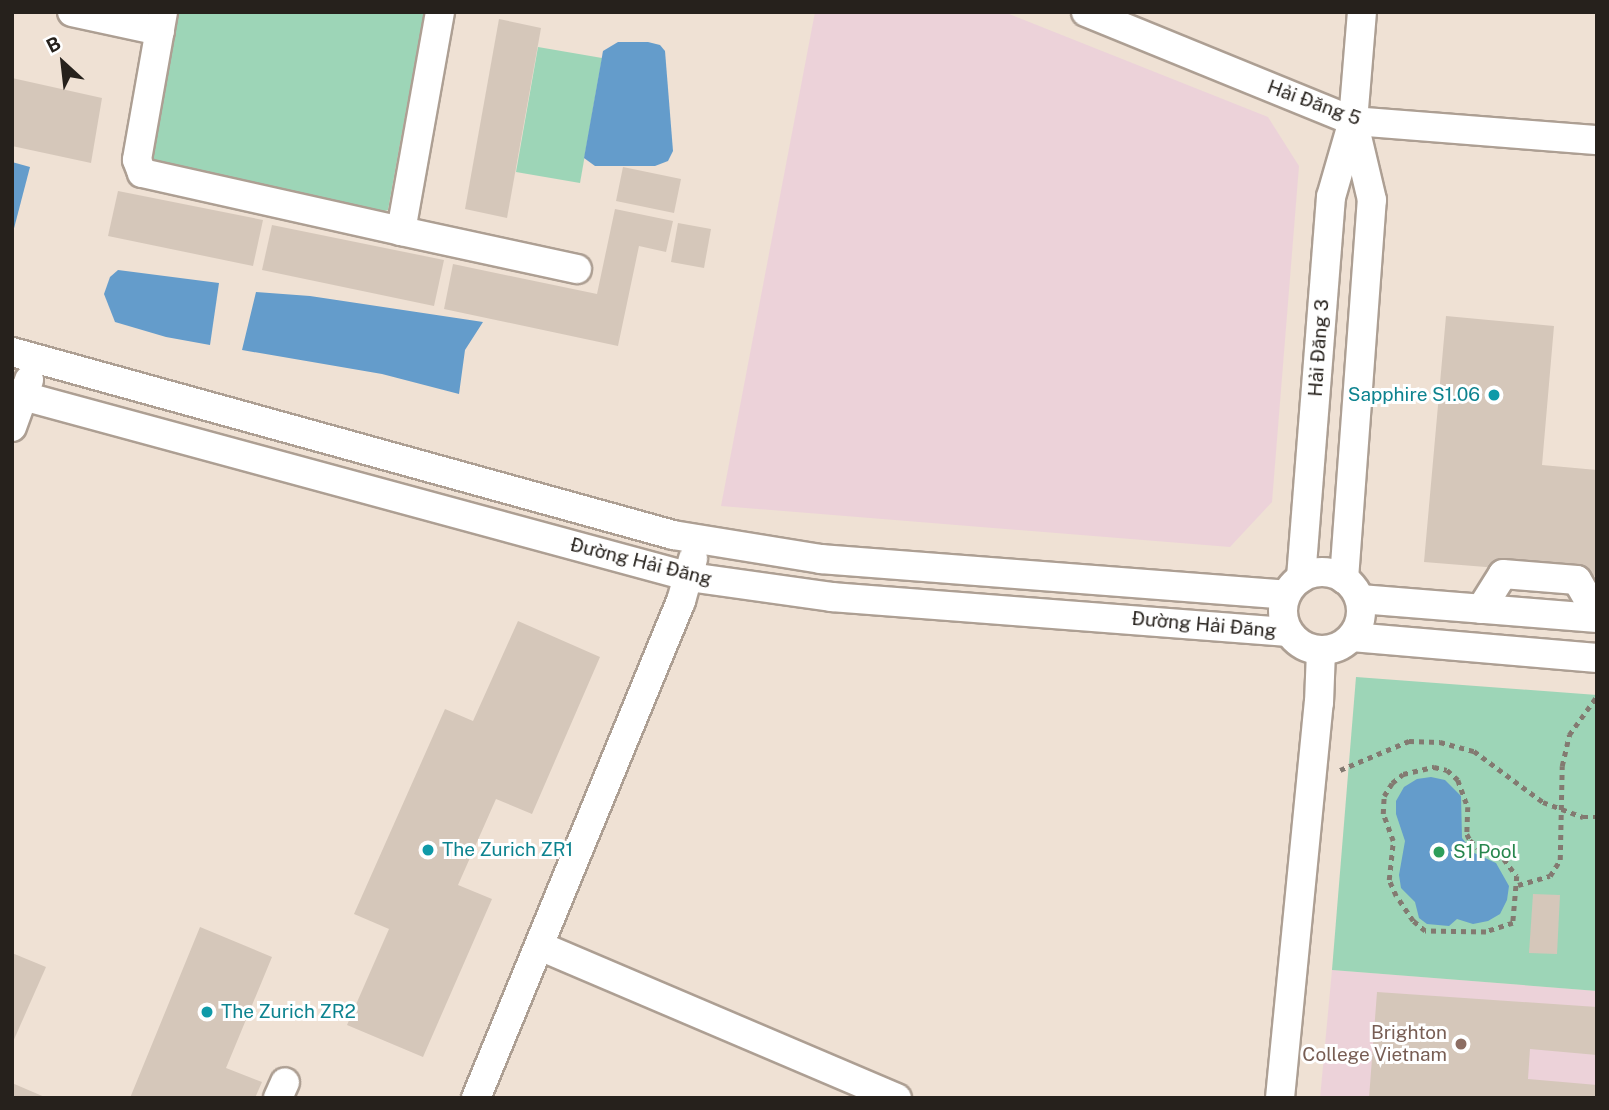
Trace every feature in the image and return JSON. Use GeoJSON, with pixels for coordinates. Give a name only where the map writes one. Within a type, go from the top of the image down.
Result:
{"type":"FeatureCollection","features":[{"type":"Feature","properties":{"kind":"street"},"geometry":{"type":"LineString","coordinates":[[72,12],[162,22],[137,160],[142,173],[577,269]]}},
{"type":"Feature","properties":{"kind":"street"},"geometry":{"type":"LineString","coordinates":[[401,231],[440,12]]}},
{"type":"Feature","properties":{"kind":"street","name":"Hải Đăng 5"},"geometry":{"type":"LineString","coordinates":[[1086,12],[1353,121],[1597,140]]}},
{"type":"Feature","properties":{"kind":"street","name":"Hải Đăng 3"},"geometry":{"type":"LineString","coordinates":[[1293,586],[1331,197],[1353,121],[1362,12]]}},
{"type":"Feature","properties":{"kind":"street","name":"Hải Đăng 3"},"geometry":{"type":"LineString","coordinates":[[1352,589],[1372,200],[1353,121]]}},
{"type":"Feature","properties":{"kind":"street"},"geometry":{"type":"LineString","coordinates":[[12,427],[23,355]]}},
{"type":"Feature","properties":{"kind":"street","name":"Đường Hải Đăng"},"geometry":{"type":"LineString","coordinates":[[23,355],[531,497],[696,539],[821,559],[1293,586]]}},
{"type":"Feature","properties":{"kind":"street","name":"Đường Hải Đăng"},"geometry":{"type":"LineString","coordinates":[[19,395],[690,578],[832,597],[1288,632]]}},
{"type":"Feature","properties":{"kind":"street"},"geometry":{"type":"LineString","coordinates":[[476,1098],[690,578],[696,539]]}},
{"type":"Feature","properties":{"kind":"street"},"geometry":{"type":"LineString","coordinates":[[1352,589],[1362,612],[1352,637],[1342,645],[1321,651],[1303,647],[1288,632],[1282,615],[1293,586],[1320,572],[1352,589],[1481,609],[1597,616]]}},
{"type":"Feature","properties":{"kind":"street"},"geometry":{"type":"LineString","coordinates":[[1352,637],[1597,658]]}},
{"type":"Feature","properties":{"kind":"street"},"geometry":{"type":"LineString","coordinates":[[1280,1098],[1319,703],[1321,651]]}},
{"type":"Feature","properties":{"kind":"street"},"geometry":{"type":"LineString","coordinates":[[540,946],[897,1098]]}},
{"type":"Feature","properties":{"kind":"path"},"geometry":{"type":"LineString","coordinates":[[1518,885],[1550,876],[1560,860],[1562,766],[1569,735],[1597,696]]}},
{"type":"Feature","properties":{"kind":"path"},"geometry":{"type":"LineString","coordinates":[[1340,770],[1409,741],[1440,742],[1474,751],[1522,789],[1563,810],[1583,817],[1597,817]]}},
{"type":"Feature","properties":{"kind":"path"},"geometry":{"type":"LineString","coordinates":[[1419,768],[1447,770],[1458,780],[1468,807],[1467,834],[1470,840],[1478,848],[1504,859],[1517,876],[1518,885],[1513,923],[1486,932],[1425,931],[1413,921],[1389,880],[1393,841],[1383,814],[1384,796],[1392,783],[1419,768]]}},
{"type":"Feature","properties":{"kind":"shaded area"},"geometry":{"type":"Polygon","coordinates":[[[815,12],[1004,12],[1268,117],[1299,166],[1272,502],[1230,547],[721,506],[815,12]]]}},
{"type":"Feature","properties":{"kind":"shaded area","name":"Brighton College Vietnam"},"geometry":{"type":"Polygon","coordinates":[[[1332,970],[1597,991],[1597,1098],[1320,1098],[1332,970]]]}},
{"type":"Feature","properties":{"kind":"green space"},"geometry":{"type":"Polygon","coordinates":[[[176,12],[424,12],[388,210],[381,212],[154,161],[151,158],[176,12]]]}},
{"type":"Feature","properties":{"kind":"green space"},"geometry":{"type":"Polygon","coordinates":[[[538,47],[602,58],[580,183],[516,172],[538,47]]]}},
{"type":"Feature","properties":{"kind":"green space"},"geometry":{"type":"Polygon","coordinates":[[[1356,677],[1597,695],[1597,991],[1332,970],[1356,677]]]}},
{"type":"Feature","properties":{"kind":"water"},"geometry":{"type":"Polygon","coordinates":[[[618,42],[648,42],[660,45],[665,51],[673,151],[668,161],[655,166],[595,166],[584,158],[603,51],[618,42]]]}},
{"type":"Feature","properties":{"kind":"water"},"geometry":{"type":"Polygon","coordinates":[[[12,162],[30,167],[12,236],[12,162]]]}},
{"type":"Feature","properties":{"kind":"water"},"geometry":{"type":"Polygon","coordinates":[[[118,270],[219,283],[210,345],[166,337],[115,322],[104,294],[110,277],[118,270]]]}},
{"type":"Feature","properties":{"kind":"water"},"geometry":{"type":"Polygon","coordinates":[[[256,292],[310,296],[483,322],[465,350],[459,394],[382,374],[242,350],[256,292]]]}},
{"type":"Feature","properties":{"kind":"water","name":"S1 Pool"},"geometry":{"type":"Polygon","coordinates":[[[1431,777],[1445,780],[1461,796],[1462,838],[1474,853],[1496,863],[1509,886],[1507,900],[1500,914],[1488,921],[1473,924],[1457,919],[1449,926],[1427,924],[1419,918],[1415,902],[1401,888],[1399,875],[1405,841],[1396,814],[1396,801],[1404,787],[1417,779],[1431,777]]]}},
{"type":"Feature","properties":{"kind":"building"},"geometry":{"type":"Polygon","coordinates":[[[499,19],[541,28],[507,218],[465,209],[499,19]]]}},
{"type":"Feature","properties":{"kind":"building"},"geometry":{"type":"Polygon","coordinates":[[[12,78],[102,98],[91,163],[12,146],[12,78]]]}},
{"type":"Feature","properties":{"kind":"building"},"geometry":{"type":"Polygon","coordinates":[[[623,167],[681,179],[674,213],[616,201],[623,167]]]}},
{"type":"Feature","properties":{"kind":"building"},"geometry":{"type":"Polygon","coordinates":[[[118,191],[263,220],[253,266],[108,236],[118,191]]]}},
{"type":"Feature","properties":{"kind":"building"},"geometry":{"type":"Polygon","coordinates":[[[615,209],[673,221],[666,252],[639,246],[618,346],[444,309],[453,264],[597,294],[615,209]]]}},
{"type":"Feature","properties":{"kind":"building"},"geometry":{"type":"Polygon","coordinates":[[[678,223],[711,229],[704,268],[671,262],[678,223]]]}},
{"type":"Feature","properties":{"kind":"building"},"geometry":{"type":"Polygon","coordinates":[[[272,225],[444,260],[434,306],[262,270],[272,225]]]}},
{"type":"Feature","properties":{"kind":"building","name":"Sapphire S1.06"},"geometry":{"type":"Polygon","coordinates":[[[1446,316],[1554,326],[1542,465],[1597,470],[1597,576],[1424,562],[1446,316]]]}},
{"type":"Feature","properties":{"kind":"building","name":"The Zurich ZR1"},"geometry":{"type":"Polygon","coordinates":[[[518,621],[600,657],[532,814],[496,799],[458,885],[492,899],[423,1057],[347,1025],[389,929],[354,914],[445,709],[473,721],[518,621]]]}},
{"type":"Feature","properties":{"kind":"building"},"geometry":{"type":"Polygon","coordinates":[[[1533,894],[1560,895],[1557,954],[1529,953],[1533,894]]]}},
{"type":"Feature","properties":{"kind":"building","name":"The Zurich ZR2"},"geometry":{"type":"Polygon","coordinates":[[[200,927],[272,957],[226,1068],[262,1082],[255,1098],[130,1098],[200,927]]]}},
{"type":"Feature","properties":{"kind":"building"},"geometry":{"type":"Polygon","coordinates":[[[12,953],[46,967],[12,1044],[12,953]]]}},
{"type":"Feature","properties":{"kind":"building","name":"Brighton College Vietnam"},"geometry":{"type":"Polygon","coordinates":[[[1377,992],[1597,1007],[1597,1055],[1530,1049],[1528,1079],[1597,1085],[1597,1098],[1369,1098],[1377,992]]]}},
{"type":"Feature","properties":{"kind":"building"},"geometry":{"type":"Polygon","coordinates":[[[12,1083],[47,1098],[12,1098],[12,1083]]]}},
{"type":"Feature","properties":{"kind":"place","name":"Sapphire S1.06"},"geometry":{"type":"Point","coordinates":[1494,395]}},
{"type":"Feature","properties":{"kind":"place","name":"The Zurich ZR1"},"geometry":{"type":"Point","coordinates":[428,850]}},
{"type":"Feature","properties":{"kind":"place","name":"S1 Pool"},"geometry":{"type":"Point","coordinates":[1439,852]}},
{"type":"Feature","properties":{"kind":"place","name":"The Zurich ZR2"},"geometry":{"type":"Point","coordinates":[207,1012]}},
{"type":"Feature","properties":{"kind":"place","name":"Brighton College Vietnam"},"geometry":{"type":"Point","coordinates":[1461,1044]}}]}
